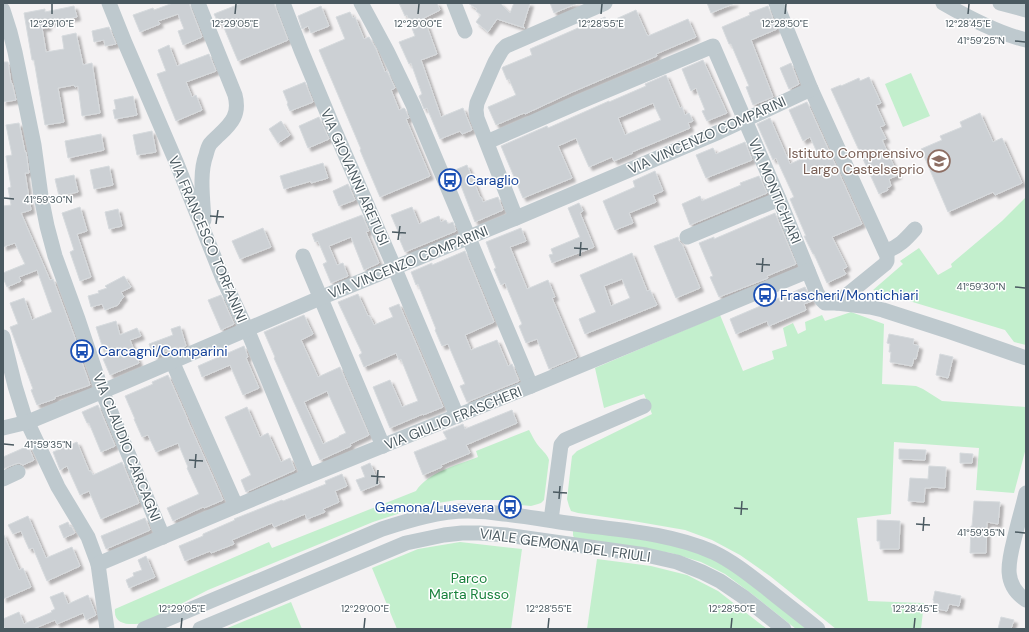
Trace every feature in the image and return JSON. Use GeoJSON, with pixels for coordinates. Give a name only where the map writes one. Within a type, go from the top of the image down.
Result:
{"type":"FeatureCollection","features":[{"type":"Feature","properties":{"kind":"street","name":"VIA FRANCESCO TORFANINI"},"geometry":{"type":"LineString","coordinates":[[109,3],[177,164],[223,279],[246,329],[308,476]]}},
{"type":"Feature","properties":{"kind":"street"},"geometry":{"type":"LineString","coordinates":[[198,3],[236,95],[237,103],[236,112],[233,119],[210,144],[204,159],[202,173],[205,233]]}},
{"type":"Feature","properties":{"kind":"street","name":"VIA GIOVANNI ARETUSI"},"geometry":{"type":"LineString","coordinates":[[283,3],[331,122],[458,416]]}},
{"type":"Feature","properties":{"kind":"street"},"geometry":{"type":"LineString","coordinates":[[361,3],[387,51],[413,105],[531,386]]}},
{"type":"Feature","properties":{"kind":"street"},"geometry":{"type":"LineString","coordinates":[[454,3],[465,31]]}},
{"type":"Feature","properties":{"kind":"street"},"geometry":{"type":"LineString","coordinates":[[516,218],[477,118],[477,103],[502,50],[506,46],[605,3]]}},
{"type":"Feature","properties":{"kind":"street"},"geometry":{"type":"LineString","coordinates":[[776,3],[811,89],[886,251],[888,259],[886,263],[837,303]]}},
{"type":"Feature","properties":{"kind":"street"},"geometry":{"type":"LineString","coordinates":[[944,3],[992,28],[1026,40]]}},
{"type":"Feature","properties":{"kind":"street"},"geometry":{"type":"LineString","coordinates":[[1000,3],[1026,10]]}},
{"type":"Feature","properties":{"kind":"street","name":"VIA CLAUDIO CARCAGNI"},"geometry":{"type":"LineString","coordinates":[[3,10],[15,52],[34,145],[41,196],[55,256],[102,391],[163,537]]}},
{"type":"Feature","properties":{"kind":"street","name":"VIA MONTICHIARI"},"geometry":{"type":"LineString","coordinates":[[487,142],[713,46],[779,199],[808,272],[823,301],[826,303],[870,307],[883,310],[1026,358]]}},
{"type":"Feature","properties":{"kind":"street","name":"VIA VINCENZO COMPARINI"},"geometry":{"type":"LineString","coordinates":[[3,428],[28,422],[320,298],[516,218],[704,138],[811,89]]}},
{"type":"Feature","properties":{"kind":"street"},"geometry":{"type":"LineString","coordinates":[[687,237],[779,199]]}},
{"type":"Feature","properties":{"kind":"street"},"geometry":{"type":"LineString","coordinates":[[886,251],[898,246],[915,229]]}},
{"type":"Feature","properties":{"kind":"street"},"geometry":{"type":"LineString","coordinates":[[303,256],[383,446]]}},
{"type":"Feature","properties":{"kind":"street","name":"VIA GIULIO FRASCHERI"},"geometry":{"type":"LineString","coordinates":[[98,564],[308,476],[808,272]]}},
{"type":"Feature","properties":{"kind":"street"},"geometry":{"type":"LineString","coordinates":[[3,337],[24,415],[58,487],[88,537],[98,564],[107,629]]}},
{"type":"Feature","properties":{"kind":"street"},"geometry":{"type":"LineString","coordinates":[[172,361],[236,506]]}},
{"type":"Feature","properties":{"kind":"street"},"geometry":{"type":"LineString","coordinates":[[551,520],[561,445],[565,440],[644,406]]}},
{"type":"Feature","properties":{"kind":"street"},"geometry":{"type":"LineString","coordinates":[[3,479],[18,472]]}},
{"type":"Feature","properties":{"kind":"street"},"geometry":{"type":"LineString","coordinates":[[1026,493],[1009,567],[1013,586],[1026,600]]}},
{"type":"Feature","properties":{"kind":"street","name":"VIALE GEMONA DEL FRIULI"},"geometry":{"type":"LineString","coordinates":[[144,629],[178,622],[202,604],[382,529],[415,519],[450,512],[469,511],[487,512],[640,532],[696,546],[728,560],[818,629]]}},
{"type":"Feature","properties":{"kind":"street"},"geometry":{"type":"LineString","coordinates":[[532,539],[535,518]]}},
{"type":"Feature","properties":{"kind":"street"},"geometry":{"type":"LineString","coordinates":[[566,544],[568,523]]}},
{"type":"Feature","properties":{"kind":"street","name":"VIALE GEMONA DEL FRIULI"},"geometry":{"type":"LineString","coordinates":[[205,627],[394,548],[444,535],[471,533],[497,534],[646,555],[677,562],[712,576],[732,588],[784,629]]}},
{"type":"Feature","properties":{"kind":"street"},"geometry":{"type":"LineString","coordinates":[[202,604],[205,627]]}},
{"type":"Feature","properties":{"kind":"green space"},"geometry":{"type":"Polygon","coordinates":[[[911,73],[930,116],[903,127],[885,84],[911,73]]]}},
{"type":"Feature","properties":{"kind":"green space"},"geometry":{"type":"Polygon","coordinates":[[[1026,197],[1026,345],[1014,342],[1005,330],[873,290],[903,264],[900,261],[919,248],[938,275],[952,267],[951,264],[1002,221],[1026,197]]]}},
{"type":"Feature","properties":{"kind":"green space"},"geometry":{"type":"Polygon","coordinates":[[[851,312],[884,324],[882,384],[916,386],[942,401],[1026,407],[1026,448],[1014,493],[976,490],[979,448],[894,442],[891,514],[857,518],[868,601],[924,603],[921,629],[836,629],[770,576],[740,555],[712,540],[685,530],[571,511],[567,499],[572,456],[577,451],[652,414],[644,394],[604,408],[595,368],[720,315],[743,371],[774,359],[772,351],[787,346],[783,328],[793,323],[798,334],[806,330],[805,322],[822,315],[825,321],[851,312]]]}},
{"type":"Feature","properties":{"kind":"green space"},"geometry":{"type":"Polygon","coordinates":[[[529,430],[549,460],[544,500],[541,503],[531,506],[499,500],[457,500],[425,505],[373,522],[208,590],[144,623],[124,623],[117,619],[115,615],[115,609],[269,542],[272,548],[416,491],[421,484],[436,474],[478,457],[476,451],[529,430]]]}},
{"type":"Feature","properties":{"kind":"green space"},"geometry":{"type":"Polygon","coordinates":[[[576,529],[669,544],[702,554],[737,574],[808,629],[796,629],[725,574],[701,562],[671,553],[574,538],[573,531],[576,529]]]}},
{"type":"Feature","properties":{"kind":"green space","name":"Parco Marta Russo"},"geometry":{"type":"Polygon","coordinates":[[[460,542],[522,549],[511,629],[397,629],[372,568],[418,549],[460,542]]]}},
{"type":"Feature","properties":{"kind":"green space"},"geometry":{"type":"Polygon","coordinates":[[[597,559],[651,566],[687,575],[718,591],[767,629],[587,629],[597,559]]]}},
{"type":"Feature","properties":{"kind":"green space"},"geometry":{"type":"Polygon","coordinates":[[[291,602],[302,629],[225,629],[291,602]]]}},
{"type":"Feature","properties":{"kind":"building"},"geometry":{"type":"Polygon","coordinates":[[[173,3],[189,3],[202,37],[183,45],[178,31],[184,29],[178,14],[158,21],[160,24],[140,32],[133,15],[153,8],[154,10],[173,3]]]}},
{"type":"Feature","properties":{"kind":"building"},"geometry":{"type":"Polygon","coordinates":[[[242,3],[274,3],[288,40],[238,61],[222,23],[219,24],[214,14],[242,3]]]}},
{"type":"Feature","properties":{"kind":"building"},"geometry":{"type":"Polygon","coordinates":[[[399,3],[437,3],[440,10],[424,18],[437,54],[421,60],[441,117],[463,108],[472,130],[462,134],[460,131],[440,139],[427,108],[424,109],[419,96],[422,94],[411,63],[409,64],[399,42],[415,36],[407,15],[405,16],[399,3]]]}},
{"type":"Feature","properties":{"kind":"building"},"geometry":{"type":"Polygon","coordinates":[[[468,3],[500,3],[510,13],[514,3],[530,3],[523,26],[525,28],[497,19],[488,32],[476,22],[481,15],[476,11],[477,9],[468,3]]]}},
{"type":"Feature","properties":{"kind":"building"},"geometry":{"type":"Polygon","coordinates":[[[550,3],[578,3],[554,13],[550,3]]]}},
{"type":"Feature","properties":{"kind":"building"},"geometry":{"type":"Polygon","coordinates":[[[707,3],[735,3],[711,13],[707,3]]]}},
{"type":"Feature","properties":{"kind":"building"},"geometry":{"type":"Polygon","coordinates":[[[74,6],[77,17],[47,23],[48,27],[42,28],[46,52],[64,49],[62,36],[76,33],[83,65],[92,63],[100,113],[82,116],[78,86],[75,87],[74,85],[58,88],[64,122],[45,125],[24,13],[45,9],[45,12],[74,6]]]}},
{"type":"Feature","properties":{"kind":"building"},"geometry":{"type":"Polygon","coordinates":[[[321,6],[329,26],[311,33],[308,26],[302,29],[298,16],[321,6]]]}},
{"type":"Feature","properties":{"kind":"building"},"geometry":{"type":"Polygon","coordinates":[[[768,6],[777,29],[751,40],[773,97],[753,105],[746,87],[749,86],[722,27],[750,15],[749,13],[768,6]]]}},
{"type":"Feature","properties":{"kind":"building"},"geometry":{"type":"Polygon","coordinates":[[[636,10],[648,36],[688,19],[696,37],[656,54],[657,56],[525,114],[524,113],[496,125],[488,107],[516,95],[509,79],[507,80],[502,68],[503,67],[532,55],[530,49],[578,28],[579,29],[605,17],[607,23],[636,10]]]}},
{"type":"Feature","properties":{"kind":"building"},"geometry":{"type":"Polygon","coordinates":[[[350,12],[353,18],[355,17],[364,39],[369,37],[376,49],[385,72],[387,71],[395,88],[391,90],[399,110],[405,109],[409,118],[406,119],[430,176],[380,197],[319,50],[345,39],[336,17],[350,12]]]}},
{"type":"Feature","properties":{"kind":"building"},"geometry":{"type":"Polygon","coordinates":[[[109,27],[116,44],[105,46],[104,40],[94,42],[92,31],[109,27]]]}},
{"type":"Feature","properties":{"kind":"building"},"geometry":{"type":"Polygon","coordinates":[[[169,45],[177,66],[209,54],[216,71],[186,82],[192,97],[196,95],[202,110],[176,121],[157,74],[166,71],[158,50],[169,45]]]}},
{"type":"Feature","properties":{"kind":"building"},"geometry":{"type":"Polygon","coordinates":[[[703,60],[727,113],[707,121],[702,111],[705,110],[696,88],[691,91],[682,69],[703,60]]]}},
{"type":"Feature","properties":{"kind":"building"},"geometry":{"type":"Polygon","coordinates":[[[3,62],[8,62],[11,83],[16,100],[3,102],[3,62]]]}},
{"type":"Feature","properties":{"kind":"building"},"geometry":{"type":"Polygon","coordinates":[[[791,63],[799,84],[789,89],[780,68],[791,63]]]}},
{"type":"Feature","properties":{"kind":"building"},"geometry":{"type":"Polygon","coordinates":[[[666,75],[680,108],[682,107],[685,115],[689,113],[693,121],[688,123],[690,128],[614,161],[612,157],[589,167],[576,138],[558,146],[572,178],[523,198],[501,146],[609,102],[646,86],[645,84],[666,75]],[[653,103],[618,118],[625,135],[661,120],[653,103]]]}},
{"type":"Feature","properties":{"kind":"building","name":"Istituto Comprensivo Largo Castelseprio"},"geometry":{"type":"Polygon","coordinates":[[[869,77],[881,103],[876,105],[885,125],[880,127],[886,139],[882,140],[898,175],[889,179],[891,186],[887,188],[888,190],[879,194],[831,89],[859,78],[860,81],[869,77]]]}},
{"type":"Feature","properties":{"kind":"building"},"geometry":{"type":"Polygon","coordinates":[[[305,82],[313,102],[290,111],[283,91],[305,82]]]}},
{"type":"Feature","properties":{"kind":"building"},"geometry":{"type":"Polygon","coordinates":[[[133,96],[137,115],[115,119],[113,110],[116,109],[114,100],[133,96]]]}},
{"type":"Feature","properties":{"kind":"building"},"geometry":{"type":"Polygon","coordinates":[[[807,102],[862,224],[832,237],[847,267],[843,269],[846,274],[827,283],[804,236],[806,236],[790,199],[794,197],[776,158],[773,160],[757,124],[770,118],[790,164],[817,152],[810,137],[803,141],[789,110],[807,102]]]}},
{"type":"Feature","properties":{"kind":"building","name":"Istituto Comprensivo Largo Castelseprio"},"geometry":{"type":"Polygon","coordinates":[[[980,113],[993,142],[1002,138],[1022,183],[995,195],[993,192],[948,212],[921,149],[942,140],[940,136],[962,127],[960,122],[980,113]]]}},
{"type":"Feature","properties":{"kind":"building"},"geometry":{"type":"Polygon","coordinates":[[[319,117],[329,139],[308,148],[299,126],[319,117]]]}},
{"type":"Feature","properties":{"kind":"building"},"geometry":{"type":"Polygon","coordinates":[[[281,121],[290,135],[278,143],[269,129],[281,121]]]}},
{"type":"Feature","properties":{"kind":"building"},"geometry":{"type":"Polygon","coordinates":[[[19,123],[29,173],[25,173],[31,210],[21,213],[50,280],[53,279],[75,338],[90,385],[37,405],[31,390],[33,389],[10,327],[18,324],[10,303],[24,298],[32,320],[52,312],[37,270],[19,277],[21,281],[7,287],[3,278],[3,273],[25,264],[15,243],[3,247],[3,206],[11,205],[8,188],[11,187],[6,156],[12,155],[6,125],[19,123]]]}},
{"type":"Feature","properties":{"kind":"building"},"geometry":{"type":"Polygon","coordinates":[[[152,131],[156,152],[137,155],[133,135],[152,131]]]}},
{"type":"Feature","properties":{"kind":"building"},"geometry":{"type":"Polygon","coordinates":[[[101,134],[104,150],[68,158],[65,141],[101,134]]]}},
{"type":"Feature","properties":{"kind":"building"},"geometry":{"type":"Polygon","coordinates":[[[745,142],[752,160],[706,178],[696,155],[713,148],[716,154],[745,142]]]}},
{"type":"Feature","properties":{"kind":"building"},"geometry":{"type":"Polygon","coordinates":[[[323,163],[328,178],[311,183],[311,181],[284,189],[280,176],[323,163]]]}},
{"type":"Feature","properties":{"kind":"building"},"geometry":{"type":"Polygon","coordinates":[[[467,165],[483,202],[498,197],[503,210],[475,222],[455,170],[467,165]]]}},
{"type":"Feature","properties":{"kind":"building"},"geometry":{"type":"Polygon","coordinates":[[[109,166],[113,185],[94,189],[90,170],[109,166]]]}},
{"type":"Feature","properties":{"kind":"building"},"geometry":{"type":"Polygon","coordinates":[[[655,171],[663,191],[653,195],[656,202],[629,213],[633,223],[615,230],[603,201],[635,187],[633,181],[655,171]]]}},
{"type":"Feature","properties":{"kind":"building"},"geometry":{"type":"Polygon","coordinates":[[[74,175],[78,192],[59,196],[55,179],[74,175]]]}},
{"type":"Feature","properties":{"kind":"building"},"geometry":{"type":"Polygon","coordinates":[[[759,176],[767,193],[690,225],[682,204],[700,196],[702,201],[741,185],[740,183],[759,176]]]}},
{"type":"Feature","properties":{"kind":"building"},"geometry":{"type":"Polygon","coordinates":[[[348,184],[355,200],[339,206],[333,191],[348,184]]]}},
{"type":"Feature","properties":{"kind":"building"},"geometry":{"type":"Polygon","coordinates":[[[579,203],[583,211],[580,213],[594,247],[552,263],[549,255],[553,254],[551,249],[580,237],[568,208],[579,203]]]}},
{"type":"Feature","properties":{"kind":"building"},"geometry":{"type":"Polygon","coordinates":[[[80,207],[87,231],[77,234],[91,277],[80,281],[70,252],[74,250],[62,213],[80,207]]]}},
{"type":"Feature","properties":{"kind":"building"},"geometry":{"type":"Polygon","coordinates":[[[412,207],[419,224],[439,216],[441,222],[446,220],[448,224],[453,222],[456,231],[405,252],[399,238],[401,238],[391,215],[412,207]]]}},
{"type":"Feature","properties":{"kind":"building"},"geometry":{"type":"Polygon","coordinates":[[[118,209],[122,226],[109,229],[105,212],[118,209]]]}},
{"type":"Feature","properties":{"kind":"building"},"geometry":{"type":"Polygon","coordinates":[[[775,213],[796,264],[767,276],[768,278],[719,297],[710,277],[713,276],[699,243],[714,237],[714,239],[775,213]]]}},
{"type":"Feature","properties":{"kind":"building"},"geometry":{"type":"Polygon","coordinates":[[[362,215],[369,231],[366,232],[379,263],[364,270],[351,237],[329,246],[337,265],[343,263],[348,276],[331,283],[323,264],[327,262],[318,241],[315,242],[312,234],[362,215]]]}},
{"type":"Feature","properties":{"kind":"building"},"geometry":{"type":"Polygon","coordinates":[[[263,228],[271,247],[240,259],[232,241],[263,228]]]}},
{"type":"Feature","properties":{"kind":"building"},"geometry":{"type":"Polygon","coordinates":[[[521,228],[526,241],[510,247],[527,289],[548,280],[555,297],[552,298],[577,357],[549,369],[537,339],[526,343],[519,326],[522,324],[505,283],[501,285],[494,269],[496,268],[486,242],[521,228]]]}},
{"type":"Feature","properties":{"kind":"building"},"geometry":{"type":"Polygon","coordinates":[[[678,237],[700,288],[676,298],[654,246],[678,237]]]}},
{"type":"Feature","properties":{"kind":"building"},"geometry":{"type":"Polygon","coordinates":[[[465,251],[494,322],[465,335],[471,350],[497,340],[508,366],[512,364],[519,381],[467,402],[460,386],[465,384],[448,344],[442,346],[418,284],[416,285],[411,272],[465,251]]]}},
{"type":"Feature","properties":{"kind":"building"},"geometry":{"type":"Polygon","coordinates":[[[632,253],[647,291],[650,290],[657,305],[585,334],[579,319],[596,312],[580,275],[632,253]],[[622,279],[604,286],[611,306],[630,298],[622,279]]]}},
{"type":"Feature","properties":{"kind":"building"},"geometry":{"type":"Polygon","coordinates":[[[124,276],[131,287],[121,292],[124,297],[118,305],[105,310],[102,304],[91,307],[88,296],[99,293],[98,291],[107,288],[105,286],[124,276]]]}},
{"type":"Feature","properties":{"kind":"building"},"geometry":{"type":"Polygon","coordinates":[[[805,287],[812,301],[804,304],[806,310],[769,326],[767,321],[736,334],[730,319],[805,287]]]}},
{"type":"Feature","properties":{"kind":"building"},"geometry":{"type":"Polygon","coordinates":[[[358,294],[368,316],[369,315],[374,325],[393,317],[389,308],[399,304],[443,407],[390,428],[373,387],[390,380],[402,407],[418,401],[401,359],[399,360],[396,353],[364,367],[359,355],[362,353],[338,302],[358,294]]]}},
{"type":"Feature","properties":{"kind":"building"},"geometry":{"type":"Polygon","coordinates":[[[221,295],[234,324],[221,330],[208,300],[221,295]]]}},
{"type":"Feature","properties":{"kind":"building"},"geometry":{"type":"Polygon","coordinates":[[[304,315],[313,334],[301,340],[318,377],[340,367],[369,435],[350,444],[351,446],[320,460],[274,358],[275,357],[264,332],[304,315]],[[327,391],[304,402],[323,444],[346,433],[327,391]]]}},
{"type":"Feature","properties":{"kind":"building"},"geometry":{"type":"Polygon","coordinates":[[[116,321],[120,335],[137,328],[141,336],[130,340],[139,363],[110,375],[103,359],[106,358],[96,327],[116,321]]]}},
{"type":"Feature","properties":{"kind":"building"},"geometry":{"type":"Polygon","coordinates":[[[180,326],[186,346],[178,349],[177,347],[154,356],[149,344],[173,335],[171,329],[180,326]]]}},
{"type":"Feature","properties":{"kind":"building"},"geometry":{"type":"Polygon","coordinates":[[[889,334],[914,339],[913,344],[919,346],[916,359],[914,358],[912,366],[890,362],[890,344],[887,343],[889,334]]]}},
{"type":"Feature","properties":{"kind":"building"},"geometry":{"type":"Polygon","coordinates":[[[244,346],[248,357],[246,358],[259,388],[243,395],[230,365],[202,377],[198,366],[244,346]]]}},
{"type":"Feature","properties":{"kind":"building"},"geometry":{"type":"Polygon","coordinates":[[[940,354],[953,357],[948,378],[936,375],[940,354]]]}},
{"type":"Feature","properties":{"kind":"building"},"geometry":{"type":"Polygon","coordinates":[[[168,375],[223,500],[204,508],[203,507],[173,521],[167,508],[199,494],[178,443],[156,452],[148,435],[142,437],[125,396],[153,384],[152,382],[168,375]]]}},
{"type":"Feature","properties":{"kind":"building"},"geometry":{"type":"Polygon","coordinates":[[[98,405],[115,446],[101,452],[89,423],[87,423],[82,412],[98,405]]]}},
{"type":"Feature","properties":{"kind":"building"},"geometry":{"type":"Polygon","coordinates":[[[247,407],[260,437],[268,433],[281,462],[290,458],[295,470],[246,492],[241,480],[251,475],[225,417],[247,407]]]}},
{"type":"Feature","properties":{"kind":"building"},"geometry":{"type":"Polygon","coordinates":[[[512,410],[517,423],[466,445],[470,453],[441,465],[442,467],[423,475],[414,452],[447,439],[443,432],[463,424],[465,429],[512,410]]]}},
{"type":"Feature","properties":{"kind":"building"},"geometry":{"type":"Polygon","coordinates":[[[77,442],[89,471],[91,471],[93,475],[122,462],[139,503],[101,519],[89,491],[80,495],[67,466],[60,470],[53,452],[77,442]]]}},
{"type":"Feature","properties":{"kind":"building"},"geometry":{"type":"Polygon","coordinates":[[[28,446],[34,460],[23,465],[19,463],[3,469],[3,457],[28,446]]]}},
{"type":"Feature","properties":{"kind":"building"},"geometry":{"type":"Polygon","coordinates":[[[899,449],[926,450],[925,460],[899,459],[899,449]]]}},
{"type":"Feature","properties":{"kind":"building"},"geometry":{"type":"Polygon","coordinates":[[[960,453],[973,454],[972,463],[960,463],[960,453]]]}},
{"type":"Feature","properties":{"kind":"building"},"geometry":{"type":"Polygon","coordinates":[[[370,463],[379,484],[361,491],[356,480],[365,477],[361,467],[370,463]]]}},
{"type":"Feature","properties":{"kind":"building"},"geometry":{"type":"Polygon","coordinates":[[[929,466],[946,467],[945,488],[925,488],[924,502],[908,501],[910,478],[928,479],[929,466]]]}},
{"type":"Feature","properties":{"kind":"building"},"geometry":{"type":"Polygon","coordinates":[[[342,474],[347,486],[335,491],[339,502],[323,509],[325,512],[307,519],[305,514],[274,527],[272,523],[232,540],[234,544],[211,553],[210,551],[185,561],[179,546],[203,536],[203,534],[235,520],[234,519],[326,484],[325,481],[342,474]]]}},
{"type":"Feature","properties":{"kind":"building"},"geometry":{"type":"Polygon","coordinates":[[[974,501],[1000,502],[998,524],[987,522],[986,553],[970,553],[974,501]]]}},
{"type":"Feature","properties":{"kind":"building"},"geometry":{"type":"Polygon","coordinates":[[[28,516],[46,558],[72,547],[80,566],[47,581],[33,548],[29,549],[21,531],[13,534],[8,525],[28,516]]]}},
{"type":"Feature","properties":{"kind":"building"},"geometry":{"type":"Polygon","coordinates":[[[145,518],[150,530],[106,549],[101,536],[145,518]]]}},
{"type":"Feature","properties":{"kind":"building"},"geometry":{"type":"Polygon","coordinates":[[[877,520],[900,521],[899,549],[880,549],[880,541],[877,541],[877,520]]]}},
{"type":"Feature","properties":{"kind":"building"},"geometry":{"type":"Polygon","coordinates":[[[68,522],[75,533],[64,538],[59,526],[68,522]]]}},
{"type":"Feature","properties":{"kind":"building"},"geometry":{"type":"Polygon","coordinates":[[[3,533],[19,570],[23,568],[31,587],[3,599],[3,533]]]}},
{"type":"Feature","properties":{"kind":"building"},"geometry":{"type":"Polygon","coordinates":[[[146,556],[155,577],[129,588],[126,580],[134,576],[133,573],[142,570],[138,560],[146,556]]]}},
{"type":"Feature","properties":{"kind":"building"},"geometry":{"type":"Polygon","coordinates":[[[935,591],[961,596],[959,606],[949,604],[947,611],[933,608],[935,591]]]}},
{"type":"Feature","properties":{"kind":"building"},"geometry":{"type":"Polygon","coordinates":[[[63,592],[68,604],[88,595],[96,615],[86,620],[83,613],[57,624],[55,620],[33,629],[5,629],[3,619],[19,612],[24,624],[52,612],[51,611],[55,609],[50,597],[63,592]]]}},
{"type":"Feature","properties":{"kind":"building"},"geometry":{"type":"Polygon","coordinates":[[[1001,617],[1014,620],[1011,629],[998,629],[1001,617]]]}},
{"type":"Feature","properties":{"kind":"place","name":"Istituto Comprensivo Largo Castelseprio"},"geometry":{"type":"Point","coordinates":[939,161]}},
{"type":"Feature","properties":{"kind":"place","name":"Caraglio"},"geometry":{"type":"Point","coordinates":[450,180]}},
{"type":"Feature","properties":{"kind":"place","name":"Frascheri/Montichiari"},"geometry":{"type":"Point","coordinates":[765,295]}},
{"type":"Feature","properties":{"kind":"place","name":"Carcagni/Comparini"},"geometry":{"type":"Point","coordinates":[82,351]}},
{"type":"Feature","properties":{"kind":"place","name":"Gemona/Lusevera"},"geometry":{"type":"Point","coordinates":[510,507]}}]}
